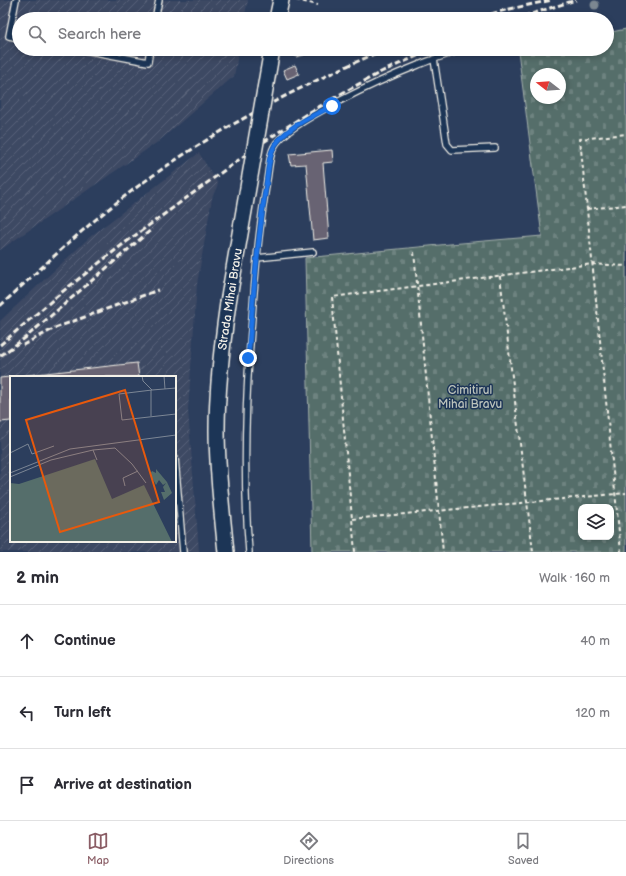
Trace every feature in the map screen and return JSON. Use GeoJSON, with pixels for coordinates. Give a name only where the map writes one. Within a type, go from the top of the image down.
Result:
{"type":"FeatureCollection","features":[{"type":"Feature","properties":{"kind":"main road"},"geometry":{"type":"LineString","coordinates":[[278,12],[280,0]]}},
{"type":"Feature","properties":{"kind":"main road","name":"Strada Mihai Bravu"},"geometry":{"type":"LineString","coordinates":[[226,552],[220,489],[217,432],[219,371],[228,302],[271,56]]}},
{"type":"Feature","properties":{"kind":"lane"},"geometry":{"type":"LineString","coordinates":[[14,12],[16,0]]}},
{"type":"Feature","properties":{"kind":"lane"},"geometry":{"type":"LineString","coordinates":[[156,12],[158,0]]}},
{"type":"Feature","properties":{"kind":"lane"},"geometry":{"type":"LineString","coordinates":[[12,24],[10,36],[12,36]]}},
{"type":"Feature","properties":{"kind":"lane"},"geometry":{"type":"LineString","coordinates":[[116,56],[148,62],[149,56]]}},
{"type":"Feature","properties":{"kind":"lane"},"geometry":{"type":"LineString","coordinates":[[249,552],[245,487],[248,358],[260,231],[270,161],[274,147],[280,139],[301,123],[332,106],[388,78],[443,56]]}},
{"type":"Feature","properties":{"kind":"lane"},"geometry":{"type":"LineString","coordinates":[[434,59],[447,144],[452,150],[495,148]]}},
{"type":"Feature","properties":{"kind":"lane"},"geometry":{"type":"LineString","coordinates":[[257,258],[313,252]]}},
{"type":"Feature","properties":{"kind":"lane"},"geometry":{"type":"LineString","coordinates":[[176,471],[182,552]]}},
{"type":"Feature","properties":{"kind":"path"},"geometry":{"type":"LineString","coordinates":[[296,0],[318,5]]}},
{"type":"Feature","properties":{"kind":"path"},"geometry":{"type":"LineString","coordinates":[[621,552],[580,139],[626,134]]}},
{"type":"Feature","properties":{"kind":"path"},"geometry":{"type":"LineString","coordinates":[[587,209],[626,205]]}},
{"type":"Feature","properties":{"kind":"path"},"geometry":{"type":"LineString","coordinates":[[414,252],[443,552]]}},
{"type":"Feature","properties":{"kind":"path"},"geometry":{"type":"LineString","coordinates":[[355,552],[332,297],[592,264],[626,266]]}},
{"type":"Feature","properties":{"kind":"path"},"geometry":{"type":"LineString","coordinates":[[500,276],[533,552]]}},
{"type":"Feature","properties":{"kind":"path"},"geometry":{"type":"LineString","coordinates":[[352,519],[626,493]]}},
{"type":"Feature","properties":{"kind":"shaded area"},"geometry":{"type":"Polygon","coordinates":[[[0,0],[248,0],[245,12],[12,12],[12,56],[238,56],[234,76],[159,141],[0,250],[0,0]]]}},
{"type":"Feature","properties":{"kind":"shaded area"},"geometry":{"type":"Polygon","coordinates":[[[199,153],[218,184],[212,198],[197,284],[188,410],[199,552],[0,552],[0,321],[90,237],[199,153]]]}},
{"type":"Feature","properties":{"kind":"green space","name":"Cimitirul Mihai Bravu"},"geometry":{"type":"Polygon","coordinates":[[[626,29],[626,552],[312,552],[305,258],[542,236],[519,56],[614,56],[614,32],[626,29]]]}},
{"type":"Feature","properties":{"kind":"building"},"geometry":{"type":"Polygon","coordinates":[[[295,65],[299,74],[287,79],[283,70],[295,65]]]}},
{"type":"Feature","properties":{"kind":"building"},"geometry":{"type":"Polygon","coordinates":[[[332,150],[333,162],[323,163],[329,238],[313,240],[306,164],[291,165],[289,154],[332,150]]]}},
{"type":"Feature","properties":{"kind":"building"},"geometry":{"type":"Polygon","coordinates":[[[137,363],[139,376],[18,376],[137,363]]]}},
{"type":"Feature","properties":{"kind":"building"},"geometry":{"type":"Polygon","coordinates":[[[10,377],[10,421],[0,422],[0,378],[10,377]]]}},
{"type":"Feature","properties":{"kind":"railway"},"geometry":{"type":"LineString","coordinates":[[498,12],[552,0]]}},
{"type":"Feature","properties":{"kind":"railway"},"geometry":{"type":"LineString","coordinates":[[537,12],[576,0]]}},
{"type":"Feature","properties":{"kind":"railway"},"geometry":{"type":"LineString","coordinates":[[0,306],[92,222],[138,186],[171,163],[240,120],[312,82],[370,56]]}},
{"type":"Feature","properties":{"kind":"railway"},"geometry":{"type":"LineString","coordinates":[[0,345],[62,292],[122,245],[259,145],[308,113],[346,91],[381,72],[417,56]]}},
{"type":"Feature","properties":{"kind":"railway"},"geometry":{"type":"LineString","coordinates":[[0,356],[25,338],[152,229]]}},
{"type":"Feature","properties":{"kind":"railway"},"geometry":{"type":"LineString","coordinates":[[23,345],[55,328],[158,290]]}},
{"type":"Feature","properties":{"kind":"route"},"geometry":{"type":"LineString","coordinates":[[248,358],[260,231],[270,161],[274,147],[280,139],[301,123],[332,106]]}}]}
